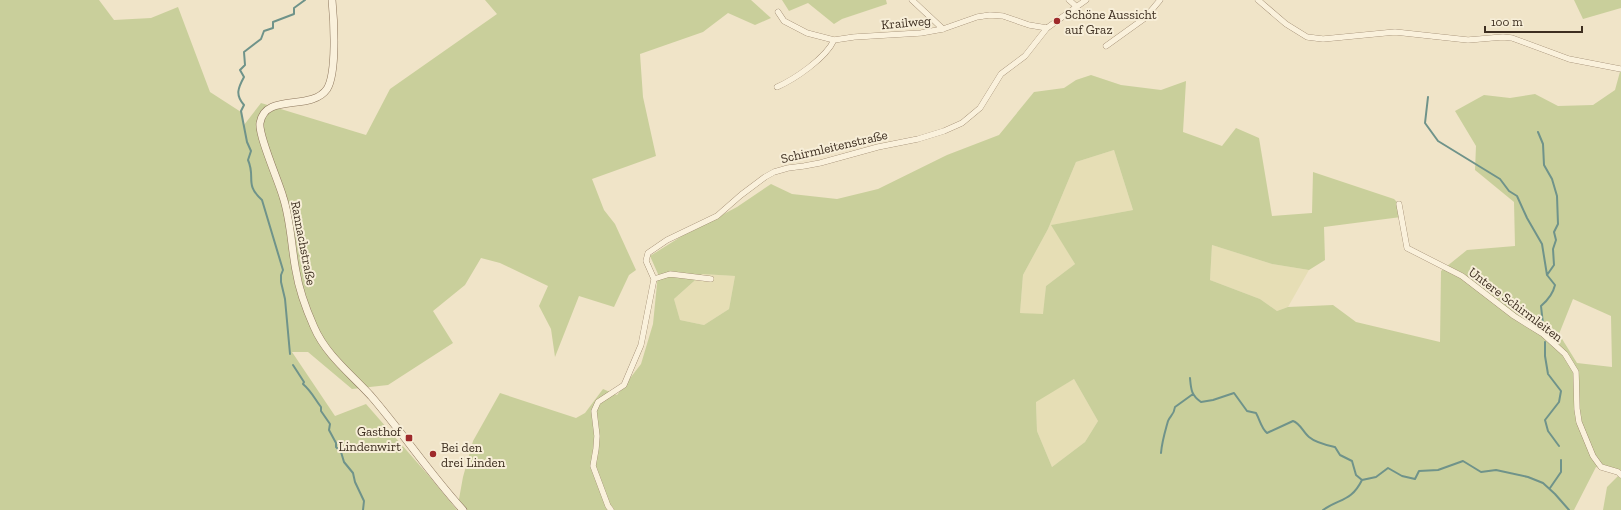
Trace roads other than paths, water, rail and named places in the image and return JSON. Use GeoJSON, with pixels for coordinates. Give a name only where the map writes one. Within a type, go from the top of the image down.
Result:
{"type":"FeatureCollection","features":[{"type":"Feature","properties":{"kind":"street","name":"Rannachstraße"},"geometry":{"type":"LineString","coordinates":[[332,0],[334,42],[332,76],[328,88],[321,96],[311,100],[275,105],[268,108],[260,124],[262,138],[284,199],[289,220],[296,272],[304,301],[315,328],[325,346],[371,396],[433,476],[462,510]]}},
{"type":"Feature","properties":{"kind":"street"},"geometry":{"type":"LineString","coordinates":[[912,0],[943,29]]}},
{"type":"Feature","properties":{"kind":"street"},"geometry":{"type":"LineString","coordinates":[[1069,0],[1077,7]]}},
{"type":"Feature","properties":{"kind":"street","name":"Schirmleitenstraße"},"geometry":{"type":"LineString","coordinates":[[654,278],[646,261],[648,253],[667,240],[718,216],[741,195],[774,172],[788,168],[820,163],[878,147],[918,139],[944,131],[962,123],[980,108],[1001,74],[1025,56],[1047,28],[1086,0]]}},
{"type":"Feature","properties":{"kind":"street"},"geometry":{"type":"LineString","coordinates":[[1106,46],[1145,18],[1160,0]]}},
{"type":"Feature","properties":{"kind":"street"},"geometry":{"type":"LineString","coordinates":[[1258,0],[1286,24],[1307,37],[1323,39],[1395,32],[1468,40],[1504,37],[1512,38],[1569,59],[1621,68]]}},
{"type":"Feature","properties":{"kind":"street","name":"Krailweg"},"geometry":{"type":"LineString","coordinates":[[778,12],[784,21],[807,33],[834,40],[854,37],[921,33],[943,29],[977,17],[990,15],[1003,16],[1029,25],[1047,28]]}},
{"type":"Feature","properties":{"kind":"street"},"geometry":{"type":"LineString","coordinates":[[777,87],[798,75],[814,62],[831,46],[834,40]]}},
{"type":"Feature","properties":{"kind":"street","name":"Untere Schirmleiten"},"geometry":{"type":"LineString","coordinates":[[1399,204],[1407,248],[1462,276],[1514,316],[1543,334],[1565,354],[1576,372],[1577,409],[1579,422],[1593,456],[1601,467],[1618,472],[1621,476]]}},
{"type":"Feature","properties":{"kind":"street"},"geometry":{"type":"LineString","coordinates":[[612,510],[608,506],[593,466],[597,436],[594,411],[598,402],[624,385],[627,380],[644,334],[654,278],[670,274],[711,279]]}},
{"type":"Feature","properties":{"kind":"waterway"},"geometry":{"type":"LineString","coordinates":[[290,354],[285,299],[281,282],[283,270],[262,200],[253,190],[248,160],[251,151],[247,142],[241,111],[244,105],[239,98],[238,91],[244,77],[240,70],[245,65],[244,52],[261,39],[264,31],[273,28],[273,22],[294,14],[294,8],[305,0]]}},
{"type":"Feature","properties":{"kind":"waterway"},"geometry":{"type":"LineString","coordinates":[[1428,97],[1425,123],[1438,141],[1500,179],[1509,191],[1517,196],[1527,218],[1542,244],[1547,275],[1555,285],[1550,297],[1541,306],[1543,324]]}},
{"type":"Feature","properties":{"kind":"waterway"},"geometry":{"type":"LineString","coordinates":[[1538,132],[1543,144],[1544,165],[1552,179],[1557,196],[1558,224],[1554,232],[1556,240],[1553,249],[1554,265],[1547,275]]}},
{"type":"Feature","properties":{"kind":"waterway"},"geometry":{"type":"LineString","coordinates":[[1545,342],[1545,356],[1548,374],[1561,391],[1559,402],[1545,420],[1548,431],[1559,446]]}},
{"type":"Feature","properties":{"kind":"waterway"},"geometry":{"type":"LineString","coordinates":[[293,365],[304,382],[303,384],[311,392],[330,424],[329,430],[336,443],[336,447],[341,452],[344,462],[353,473],[355,482],[364,501],[363,510]]}},
{"type":"Feature","properties":{"kind":"waterway"},"geometry":{"type":"LineString","coordinates":[[1190,378],[1192,392],[1201,402],[1213,400],[1234,393],[1247,411],[1256,413],[1267,433],[1293,421],[1295,422],[1312,439],[1321,444],[1335,447],[1340,455],[1352,461],[1356,475],[1362,480],[1376,477],[1388,468],[1402,476],[1415,479],[1419,471],[1438,470],[1463,461],[1481,472],[1496,470],[1528,477],[1543,483],[1569,510]]}},
{"type":"Feature","properties":{"kind":"waterway"},"geometry":{"type":"LineString","coordinates":[[1161,453],[1168,421],[1174,412],[1175,407],[1193,394]]}},
{"type":"Feature","properties":{"kind":"waterway"},"geometry":{"type":"LineString","coordinates":[[1550,488],[1561,472],[1561,460]]}},
{"type":"Feature","properties":{"kind":"waterway"},"geometry":{"type":"LineString","coordinates":[[1323,510],[1349,496],[1354,492],[1362,480]]}},
{"type":"Feature","properties":{"kind":"place","name":"Schöne Aussicht auf Graz"},"geometry":{"type":"Point","coordinates":[1057,21]}},
{"type":"Feature","properties":{"kind":"place","name":"Gasthof Lindenwirt"},"geometry":{"type":"Point","coordinates":[409,438]}},
{"type":"Feature","properties":{"kind":"place","name":"Bei den drei Linden"},"geometry":{"type":"Point","coordinates":[433,454]}}]}
